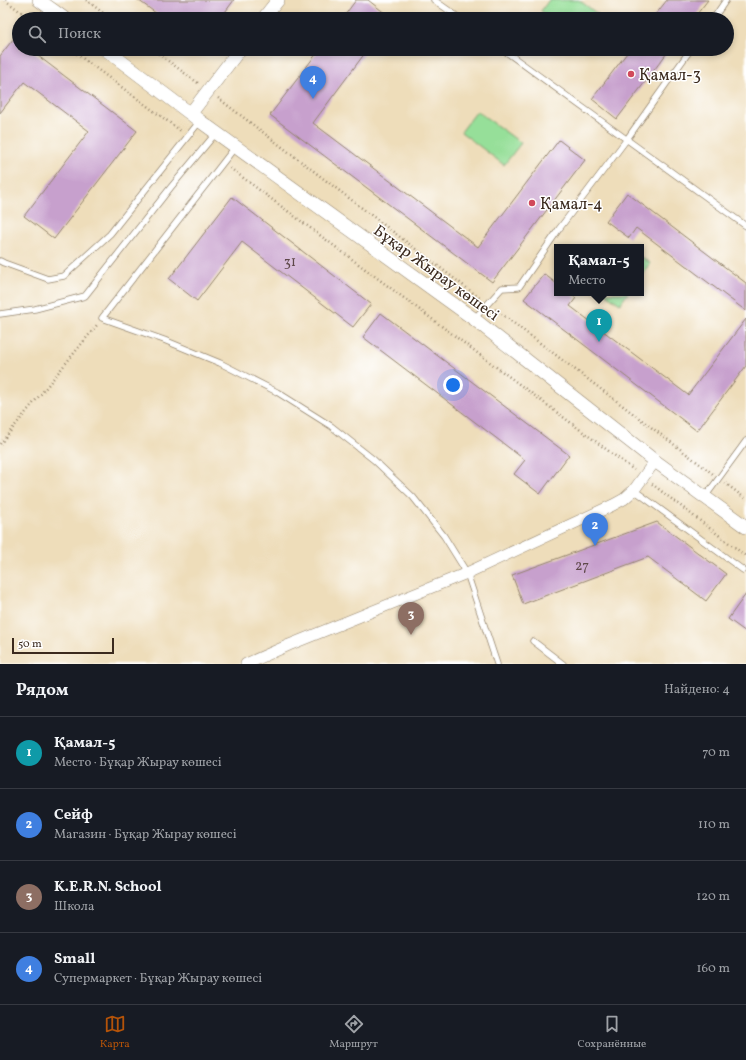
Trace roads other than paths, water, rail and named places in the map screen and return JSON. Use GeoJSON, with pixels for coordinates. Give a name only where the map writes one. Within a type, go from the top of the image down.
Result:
{"type":"FeatureCollection","features":[{"type":"Feature","properties":{"kind":"street"},"geometry":{"type":"LineString","coordinates":[[39,0],[55,12]]}},
{"type":"Feature","properties":{"kind":"street"},"geometry":{"type":"LineString","coordinates":[[269,12],[278,0]]}},
{"type":"Feature","properties":{"kind":"street","name":"Бұқар Жырау көшесі"},"geometry":{"type":"LineString","coordinates":[[114,56],[216,133],[474,319],[655,461],[746,527]]}},
{"type":"Feature","properties":{"kind":"street"},"geometry":{"type":"LineString","coordinates":[[196,117],[205,88],[234,56]]}},
{"type":"Feature","properties":{"kind":"street"},"geometry":{"type":"LineString","coordinates":[[246,664],[467,573],[613,505],[624,499],[634,490],[655,461]]}},
{"type":"Feature","properties":{"kind":"lane"},"geometry":{"type":"LineString","coordinates":[[434,0],[451,12]]}},
{"type":"Feature","properties":{"kind":"lane"},"geometry":{"type":"LineString","coordinates":[[718,12],[726,0]]}},
{"type":"Feature","properties":{"kind":"lane"},"geometry":{"type":"LineString","coordinates":[[512,56],[746,226]]}},
{"type":"Feature","properties":{"kind":"lane"},"geometry":{"type":"LineString","coordinates":[[474,319],[502,288],[519,287],[559,229],[627,139],[686,56]]}},
{"type":"Feature","properties":{"kind":"lane"},"geometry":{"type":"LineString","coordinates":[[0,261],[48,279],[64,276],[110,234],[188,136],[196,117]]}},
{"type":"Feature","properties":{"kind":"lane"},"geometry":{"type":"LineString","coordinates":[[0,314],[35,309],[84,296],[216,133]]}},
{"type":"Feature","properties":{"kind":"lane"},"geometry":{"type":"LineString","coordinates":[[236,146],[102,318],[164,340],[220,363],[277,392],[331,426],[374,460],[413,497],[444,536],[467,573],[497,664]]}},
{"type":"Feature","properties":{"kind":"lane"},"geometry":{"type":"LineString","coordinates":[[705,498],[746,441]]}},
{"type":"Feature","properties":{"kind":"lane"},"geometry":{"type":"LineString","coordinates":[[634,490],[743,570]]}},
{"type":"Feature","properties":{"kind":"lane"},"geometry":{"type":"LineString","coordinates":[[533,641],[563,664]]}},
{"type":"Feature","properties":{"kind":"place","name":"Қамал-3"},"geometry":{"type":"Point","coordinates":[631,74]}},
{"type":"Feature","properties":{"kind":"place","name":"Small"},"geometry":{"type":"Point","coordinates":[313,99]}},
{"type":"Feature","properties":{"kind":"place","name":"Қамал-4"},"geometry":{"type":"Point","coordinates":[532,203]}},
{"type":"Feature","properties":{"kind":"place","name":"Қамал-5"},"geometry":{"type":"Point","coordinates":[599,342]}},
{"type":"Feature","properties":{"kind":"place","name":"Сейф"},"geometry":{"type":"Point","coordinates":[595,546]}},
{"type":"Feature","properties":{"kind":"place","name":"K.E.R.N. School"},"geometry":{"type":"Point","coordinates":[411,635]}}]}
